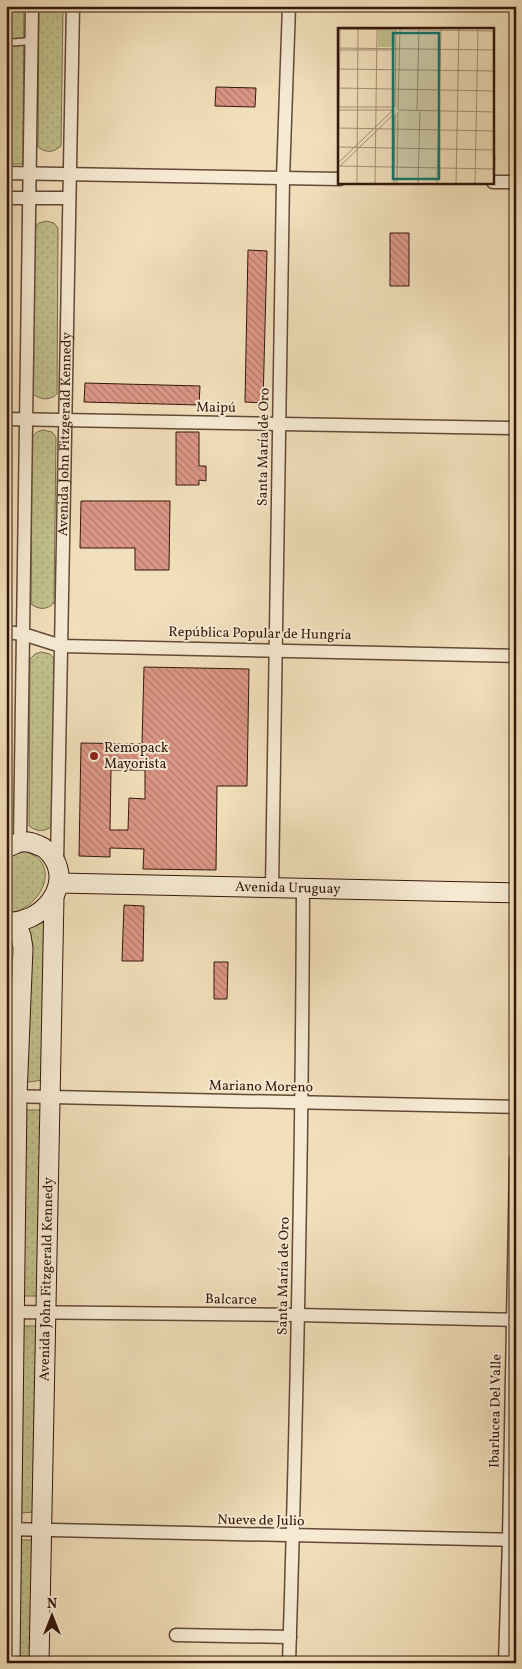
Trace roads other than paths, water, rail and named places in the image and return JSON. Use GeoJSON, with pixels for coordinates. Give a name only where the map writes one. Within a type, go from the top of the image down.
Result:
{"type":"FeatureCollection","features":[{"type":"Feature","properties":{"kind":"street"},"geometry":{"type":"LineString","coordinates":[[32,6],[23,634],[13,845],[31,842],[44,848],[57,863]]}},
{"type":"Feature","properties":{"kind":"street","name":"Avenida John Fitzgerald Kennedy"},"geometry":{"type":"LineString","coordinates":[[40,1663],[50,1097],[56,890],[59,872],[57,863],[73,6]]}},
{"type":"Feature","properties":{"kind":"street","name":"Santa María de Oro"},"geometry":{"type":"LineString","coordinates":[[272,888],[283,178],[289,6]]}},
{"type":"Feature","properties":{"kind":"street"},"geometry":{"type":"LineString","coordinates":[[6,173],[338,179]]}},
{"type":"Feature","properties":{"kind":"street"},"geometry":{"type":"LineString","coordinates":[[494,182],[516,182]]}},
{"type":"Feature","properties":{"kind":"street"},"geometry":{"type":"LineString","coordinates":[[6,198],[69,198]]}},
{"type":"Feature","properties":{"kind":"street","name":"Maipú"},"geometry":{"type":"LineString","coordinates":[[6,420],[516,428]]}},
{"type":"Feature","properties":{"kind":"street","name":"República Popular de Hungría"},"geometry":{"type":"LineString","coordinates":[[6,632],[23,634],[61,646],[275,649],[516,656]]}},
{"type":"Feature","properties":{"kind":"street","name":"Avenida Uruguay"},"geometry":{"type":"LineString","coordinates":[[56,890],[272,888],[516,893]]}},
{"type":"Feature","properties":{"kind":"street","name":"Santa María de Oro"},"geometry":{"type":"LineString","coordinates":[[289,1663],[302,1103],[303,889]]}},
{"type":"Feature","properties":{"kind":"street"},"geometry":{"type":"LineString","coordinates":[[10,1663],[12,1096],[22,948],[21,936],[11,923],[33,918],[47,907],[56,890]]}},
{"type":"Feature","properties":{"kind":"street","name":"Mariano Moreno"},"geometry":{"type":"LineString","coordinates":[[12,1096],[516,1107]]}},
{"type":"Feature","properties":{"kind":"street","name":"Ibarlucea Del Valle"},"geometry":{"type":"LineString","coordinates":[[505,1663],[512,1540],[516,1160]]}},
{"type":"Feature","properties":{"kind":"street","name":"Balcarce"},"geometry":{"type":"LineString","coordinates":[[11,1312],[514,1320]]}},
{"type":"Feature","properties":{"kind":"street","name":"Nueve de Julio"},"geometry":{"type":"LineString","coordinates":[[9,1530],[512,1540]]}},
{"type":"Feature","properties":{"kind":"street"},"geometry":{"type":"LineString","coordinates":[[176,1635],[290,1637]]}},
{"type":"Feature","properties":{"kind":"lane"},"geometry":{"type":"LineString","coordinates":[[6,43],[31,41]]}},
{"type":"Feature","properties":{"kind":"place","name":"Remopack Mayorista"},"geometry":{"type":"Point","coordinates":[94,756]}}]}
